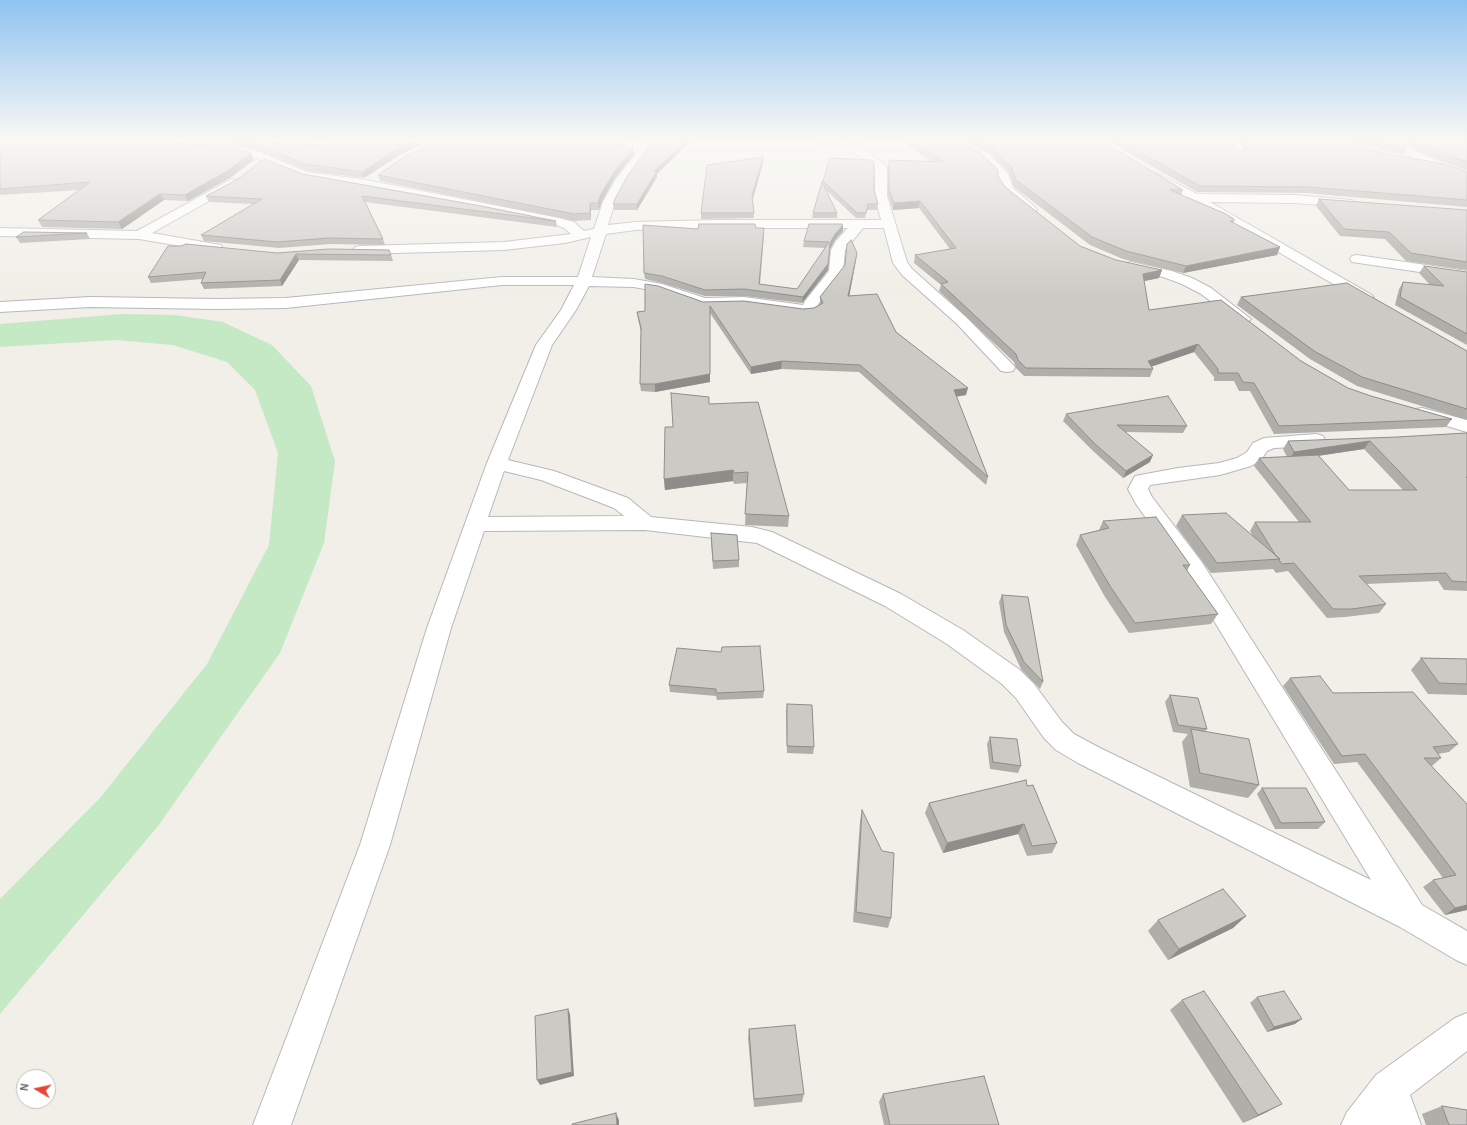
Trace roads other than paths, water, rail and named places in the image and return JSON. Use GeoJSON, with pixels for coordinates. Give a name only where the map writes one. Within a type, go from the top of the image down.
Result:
{"type":"FeatureCollection","features":[{"type":"Feature","properties":{"kind":"street"},"geometry":{"type":"LineString","coordinates":[[139,236],[213,192]]}},
{"type":"Feature","properties":{"kind":"street"},"geometry":{"type":"LineString","coordinates":[[411,192],[559,222],[591,234]]}},
{"type":"Feature","properties":{"kind":"street"},"geometry":{"type":"LineString","coordinates":[[272,1125],[375,845],[439,628],[497,463],[544,344],[568,310],[584,281],[591,234],[614,192]]}},
{"type":"Feature","properties":{"kind":"street"},"geometry":{"type":"LineString","coordinates":[[881,192],[888,224],[900,263],[907,272],[962,321],[1007,367]]}},
{"type":"Feature","properties":{"kind":"street"},"geometry":{"type":"LineString","coordinates":[[1011,192],[1043,219]]}},
{"type":"Feature","properties":{"kind":"street"},"geometry":{"type":"LineString","coordinates":[[1185,192],[1379,305]]}},
{"type":"Feature","properties":{"kind":"street"},"geometry":{"type":"LineString","coordinates":[[1194,198],[1295,199],[1357,204]]}},
{"type":"Feature","properties":{"kind":"street"},"geometry":{"type":"LineString","coordinates":[[345,250],[388,251],[504,246],[591,234],[635,226],[720,224],[888,224]]}},
{"type":"Feature","properties":{"kind":"street"},"geometry":{"type":"LineString","coordinates":[[0,307],[90,302],[216,304],[286,303],[502,281],[541,280],[634,283],[662,288],[703,303],[750,302],[803,310],[813,309],[810,304],[836,271],[838,250],[841,244],[859,224]]}},
{"type":"Feature","properties":{"kind":"street"},"geometry":{"type":"LineString","coordinates":[[0,232],[83,233],[139,236],[229,249]]}},
{"type":"Feature","properties":{"kind":"street"},"geometry":{"type":"LineString","coordinates":[[1357,259],[1467,275]]}},
{"type":"Feature","properties":{"kind":"street"},"geometry":{"type":"LineString","coordinates":[[1119,263],[1167,274],[1187,281],[1206,291],[1257,329]]}},
{"type":"Feature","properties":{"kind":"street"},"geometry":{"type":"LineString","coordinates":[[1410,410],[1467,426]]}},
{"type":"Feature","properties":{"kind":"street"},"geometry":{"type":"LineString","coordinates":[[1429,435],[1467,433]]}},
{"type":"Feature","properties":{"kind":"street"},"geometry":{"type":"LineString","coordinates":[[1338,440],[1271,442],[1260,448],[1254,456],[1244,462],[1220,469],[1142,480],[1138,489],[1143,499],[1193,567],[1411,916]]}},
{"type":"Feature","properties":{"kind":"street"},"geometry":{"type":"LineString","coordinates":[[497,463],[547,475],[615,501],[629,509],[645,523]]}},
{"type":"Feature","properties":{"kind":"street"},"geometry":{"type":"LineString","coordinates":[[475,524],[645,523],[752,534],[764,537],[893,600],[955,637],[1011,677],[1026,691],[1053,730],[1065,742],[1088,755],[1411,916],[1467,950]]}},
{"type":"Feature","properties":{"kind":"street"},"geometry":{"type":"LineString","coordinates":[[1360,1125],[1389,1088],[1467,1030]]}},
{"type":"Feature","properties":{"kind":"street"},"geometry":{"type":"LineString","coordinates":[[1389,1088],[1402,1125]]}}]}
